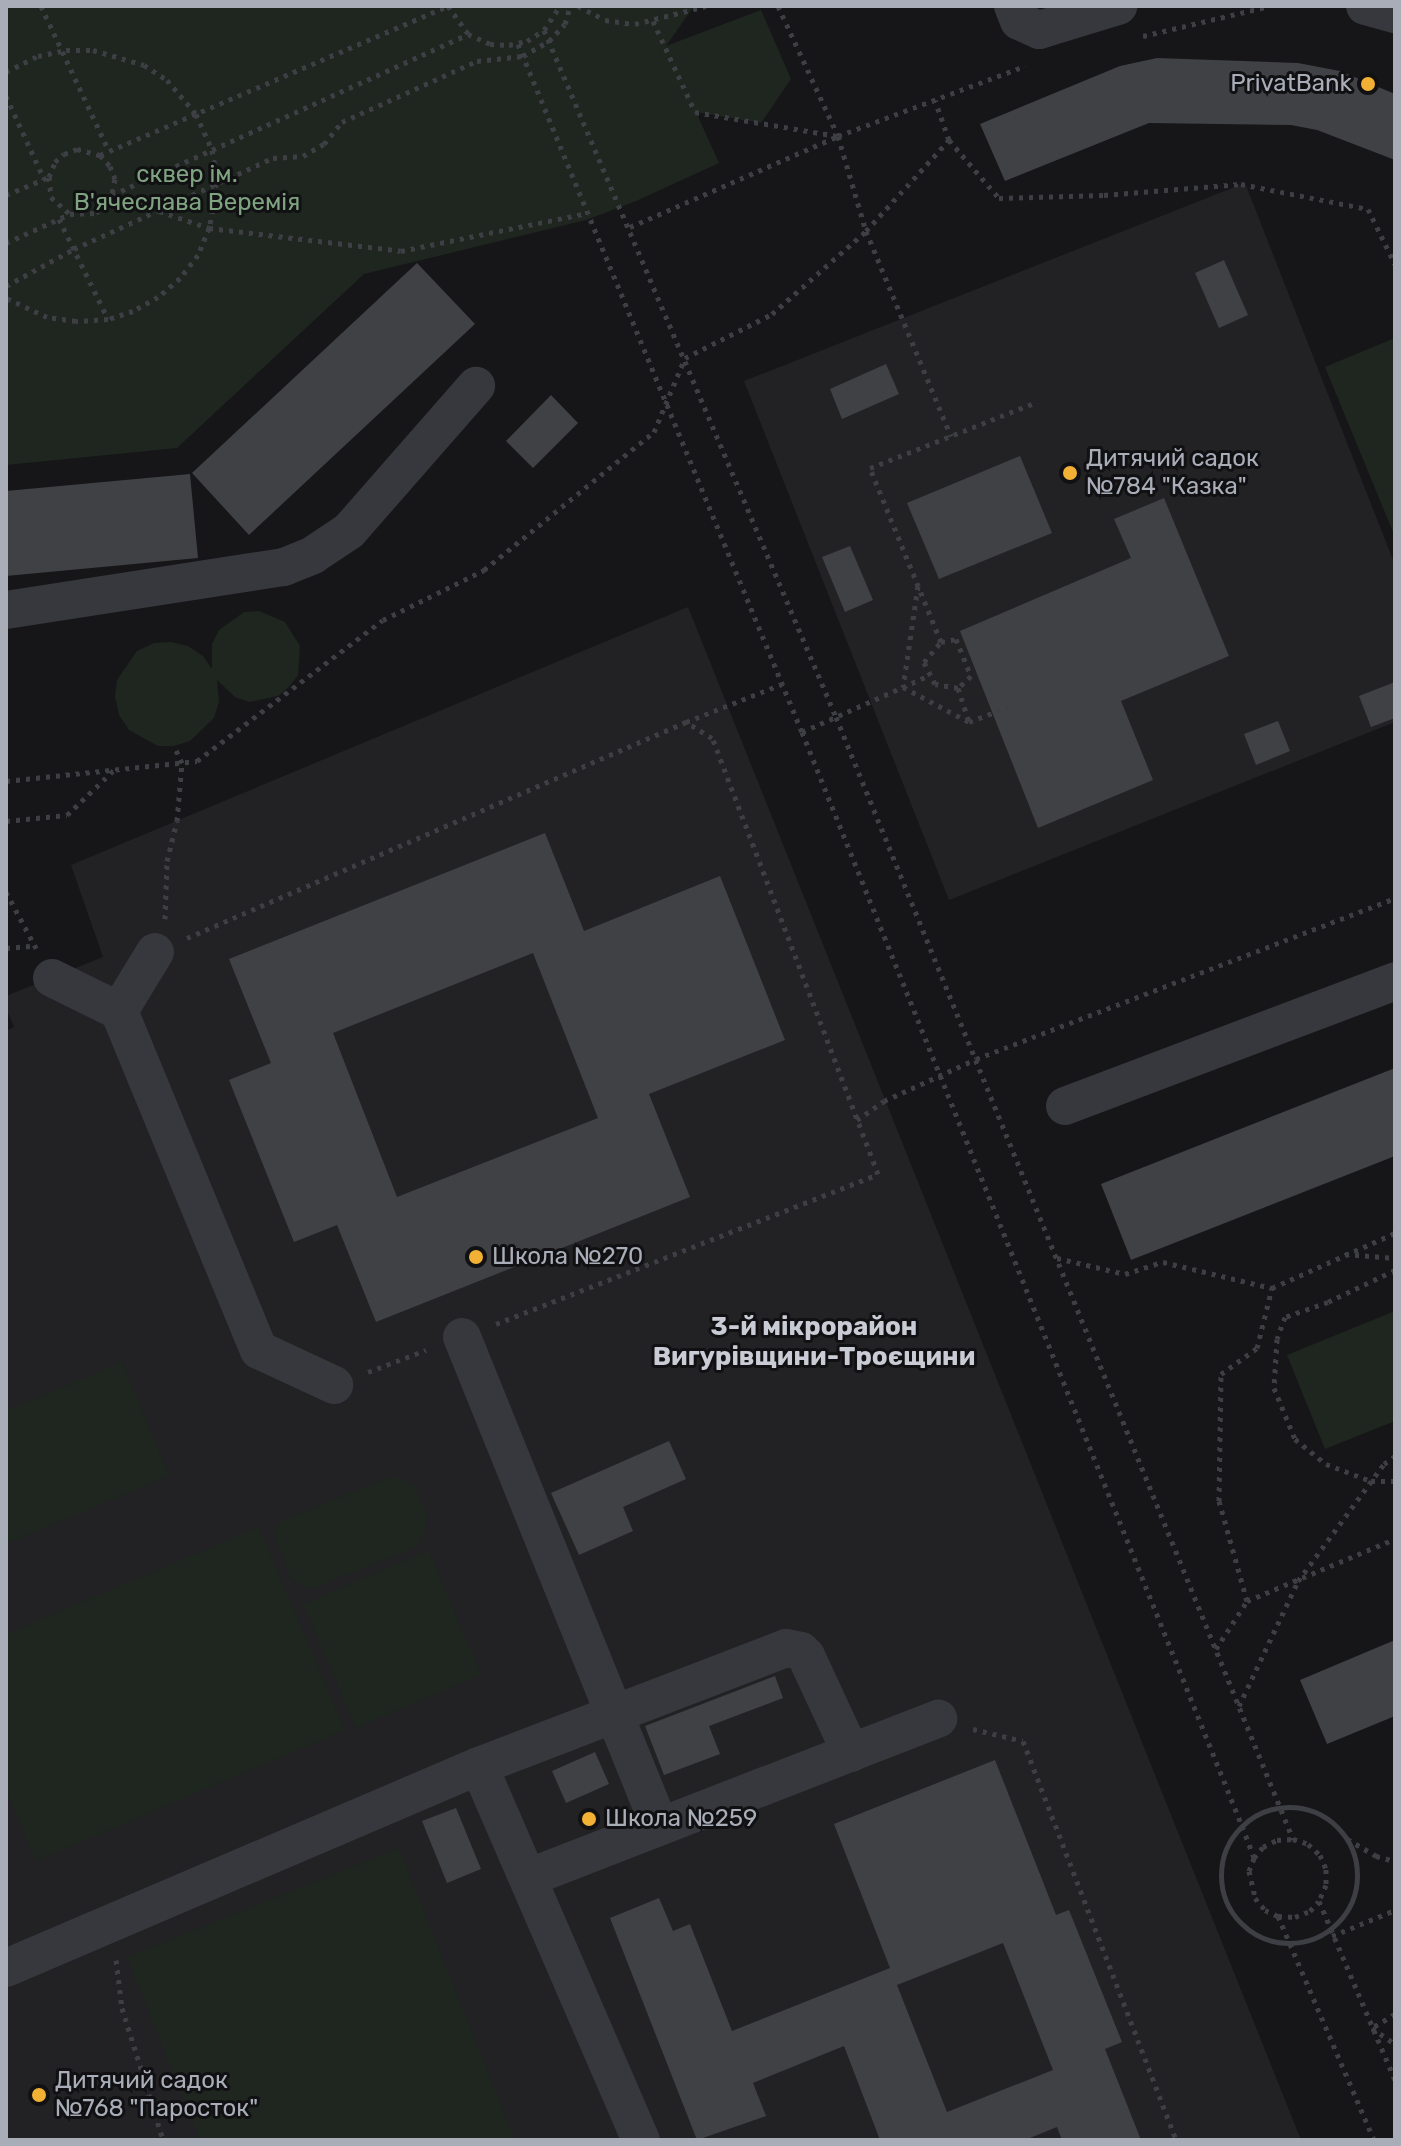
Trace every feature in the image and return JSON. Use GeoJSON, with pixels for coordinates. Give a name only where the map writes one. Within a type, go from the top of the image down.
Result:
{"type":"FeatureCollection","features":[{"type":"Feature","properties":{"kind":"street"},"geometry":{"type":"LineString","coordinates":[[1035,31],[1118,6]]}},
{"type":"Feature","properties":{"kind":"street"},"geometry":{"type":"LineString","coordinates":[[1365,6],[1395,14]]}},
{"type":"Feature","properties":{"kind":"street"},"geometry":{"type":"LineString","coordinates":[[6,610],[284,567],[313,555],[349,531],[476,386]]}},
{"type":"Feature","properties":{"kind":"street"},"geometry":{"type":"LineString","coordinates":[[119,1011],[160,950]]}},
{"type":"Feature","properties":{"kind":"street"},"geometry":{"type":"LineString","coordinates":[[52,978],[119,1011],[259,1350],[334,1385]]}},
{"type":"Feature","properties":{"kind":"street"},"geometry":{"type":"LineString","coordinates":[[1065,1106],[1395,981]]}},
{"type":"Feature","properties":{"kind":"street"},"geometry":{"type":"LineString","coordinates":[[462,1337],[660,1827]]}},
{"type":"Feature","properties":{"kind":"street"},"geometry":{"type":"LineString","coordinates":[[6,1968],[479,1766],[793,1648],[806,1656],[851,1753]]}},
{"type":"Feature","properties":{"kind":"street"},"geometry":{"type":"LineString","coordinates":[[530,1877],[938,1719]]}},
{"type":"Feature","properties":{"kind":"street"},"geometry":{"type":"LineString","coordinates":[[479,1766],[530,1877],[641,2140]]}},
{"type":"Feature","properties":{"kind":"path"},"geometry":{"type":"LineString","coordinates":[[41,6],[109,151]]}},
{"type":"Feature","properties":{"kind":"path"},"geometry":{"type":"LineString","coordinates":[[6,195],[46,178],[64,154],[77,149],[100,155],[448,6],[468,34],[490,44],[518,44],[544,30],[560,6]]}},
{"type":"Feature","properties":{"kind":"path"},"geometry":{"type":"LineString","coordinates":[[6,286],[74,249],[273,158],[303,156],[324,144],[342,122],[477,61],[523,56],[549,41],[565,24],[570,6]]}},
{"type":"Feature","properties":{"kind":"path"},"geometry":{"type":"LineString","coordinates":[[578,6],[605,20],[635,24],[706,6]]}},
{"type":"Feature","properties":{"kind":"path"},"geometry":{"type":"LineString","coordinates":[[778,6],[838,136],[866,231],[951,436]]}},
{"type":"Feature","properties":{"kind":"path"},"geometry":{"type":"LineString","coordinates":[[1137,38],[1270,6]]}},
{"type":"Feature","properties":{"kind":"path"},"geometry":{"type":"LineString","coordinates":[[653,21],[695,112],[838,136]]}},
{"type":"Feature","properties":{"kind":"path"},"geometry":{"type":"LineString","coordinates":[[544,30],[836,717],[1293,1839]]}},
{"type":"Feature","properties":{"kind":"path"},"geometry":{"type":"LineString","coordinates":[[630,227],[838,136],[935,100],[1035,31]]}},
{"type":"Feature","properties":{"kind":"path"},"geometry":{"type":"LineString","coordinates":[[6,243],[70,214],[96,213],[112,195],[468,34]]}},
{"type":"Feature","properties":{"kind":"path"},"geometry":{"type":"LineString","coordinates":[[518,44],[802,732],[1254,1858]]}},
{"type":"Feature","properties":{"kind":"path"},"geometry":{"type":"LineString","coordinates":[[6,72],[38,56],[61,50],[93,50],[144,65],[167,80],[196,114],[212,150],[215,200],[209,228],[198,255],[180,278],[158,297],[108,319],[76,321],[47,317],[6,298]]}},
{"type":"Feature","properties":{"kind":"path"},"geometry":{"type":"LineString","coordinates":[[6,96],[46,178],[51,197],[70,214]]}},
{"type":"Feature","properties":{"kind":"path"},"geometry":{"type":"LineString","coordinates":[[935,100],[949,140],[999,198],[1104,195],[1241,184],[1368,209],[1395,264]]}},
{"type":"Feature","properties":{"kind":"path"},"geometry":{"type":"LineString","coordinates":[[6,781],[197,761],[383,620],[484,570],[654,432],[685,358],[772,314],[866,231],[949,140]]}},
{"type":"Feature","properties":{"kind":"path"},"geometry":{"type":"LineString","coordinates":[[100,155],[115,179],[112,195]]}},
{"type":"Feature","properties":{"kind":"path"},"geometry":{"type":"LineString","coordinates":[[112,195],[209,228],[401,251],[588,213]]}},
{"type":"Feature","properties":{"kind":"path"},"geometry":{"type":"LineString","coordinates":[[59,219],[108,319]]}},
{"type":"Feature","properties":{"kind":"path"},"geometry":{"type":"LineString","coordinates":[[941,642],[870,468],[1034,403]]}},
{"type":"Feature","properties":{"kind":"path"},"geometry":{"type":"LineString","coordinates":[[903,687],[918,585]]}},
{"type":"Feature","properties":{"kind":"path"},"geometry":{"type":"LineString","coordinates":[[956,639],[971,676],[958,688],[935,684],[924,662],[941,642],[956,639]]}},
{"type":"Feature","properties":{"kind":"path"},"geometry":{"type":"LineString","coordinates":[[802,732],[930,675]]}},
{"type":"Feature","properties":{"kind":"path"},"geometry":{"type":"LineString","coordinates":[[174,746],[182,763],[177,821],[167,861],[160,950],[686,722],[782,684]]}},
{"type":"Feature","properties":{"kind":"path"},"geometry":{"type":"LineString","coordinates":[[903,687],[969,722],[1008,707]]}},
{"type":"Feature","properties":{"kind":"path"},"geometry":{"type":"LineString","coordinates":[[958,688],[969,722]]}},
{"type":"Feature","properties":{"kind":"path"},"geometry":{"type":"LineString","coordinates":[[334,1385],[878,1174],[712,738],[686,722]]}},
{"type":"Feature","properties":{"kind":"path"},"geometry":{"type":"LineString","coordinates":[[6,821],[67,815],[114,770]]}},
{"type":"Feature","properties":{"kind":"path"},"geometry":{"type":"LineString","coordinates":[[6,892],[52,978]]}},
{"type":"Feature","properties":{"kind":"path"},"geometry":{"type":"LineString","coordinates":[[857,1120],[884,1101],[976,1059],[1395,898]]}},
{"type":"Feature","properties":{"kind":"path"},"geometry":{"type":"LineString","coordinates":[[6,948],[35,945]]}},
{"type":"Feature","properties":{"kind":"path"},"geometry":{"type":"LineString","coordinates":[[1056,1257],[1125,1274],[1163,1262],[1272,1288],[1395,1233]]}},
{"type":"Feature","properties":{"kind":"path"},"geometry":{"type":"LineString","coordinates":[[1344,1254],[1395,1258]]}},
{"type":"Feature","properties":{"kind":"path"},"geometry":{"type":"LineString","coordinates":[[1395,1270],[1328,1302],[1285,1317],[1277,1339],[1274,1388],[1295,1439],[1326,1464],[1371,1481],[1395,1481]]}},
{"type":"Feature","properties":{"kind":"path"},"geometry":{"type":"LineString","coordinates":[[1247,1601],[1219,1501],[1221,1374],[1257,1348],[1272,1288]]}},
{"type":"Feature","properties":{"kind":"path"},"geometry":{"type":"LineString","coordinates":[[1239,1706],[1298,1581],[1371,1481],[1395,1456]]}},
{"type":"Feature","properties":{"kind":"path"},"geometry":{"type":"LineString","coordinates":[[1216,1649],[1247,1601],[1390,1541]]}},
{"type":"Feature","properties":{"kind":"path"},"geometry":{"type":"LineString","coordinates":[[938,1719],[1023,1741],[1176,2140]]}},
{"type":"Feature","properties":{"kind":"path"},"geometry":{"type":"LineString","coordinates":[[1331,1932],[1344,1915],[1357,1877],[1354,1857],[1346,1839],[1333,1823],[1316,1812],[1280,1807],[1263,1812],[1242,1826],[1226,1849],[1221,1867],[1222,1886],[1228,1905],[1240,1922],[1255,1934],[1289,1943],[1312,1939],[1395,1910]]}},
{"type":"Feature","properties":{"kind":"path"},"geometry":{"type":"LineString","coordinates":[[1293,1839],[1308,1844],[1320,1855],[1326,1869],[1326,1885],[1319,1901],[1310,1911],[1295,1917],[1278,1916],[1265,1910],[1255,1898],[1249,1871],[1254,1858],[1263,1847],[1277,1840],[1293,1839]]}},
{"type":"Feature","properties":{"kind":"path"},"geometry":{"type":"LineString","coordinates":[[1346,1839],[1376,1856],[1395,1861]]}},
{"type":"Feature","properties":{"kind":"path"},"geometry":{"type":"LineString","coordinates":[[1319,1901],[1395,2080]]}},
{"type":"Feature","properties":{"kind":"path"},"geometry":{"type":"LineString","coordinates":[[1278,1916],[1374,2140]]}},
{"type":"Feature","properties":{"kind":"path"},"geometry":{"type":"LineString","coordinates":[[111,1923],[122,2008],[163,2140]]}},
{"type":"Feature","properties":{"kind":"path"},"geometry":{"type":"LineString","coordinates":[[1372,2028],[1395,2014]]}},
{"type":"Feature","properties":{"kind":"path"},"geometry":{"type":"LineString","coordinates":[[1372,2028],[1395,2044]]}},
{"type":"Feature","properties":{"kind":"shaded area","name":"Дитячий садок №784 \"Казка\""},"geometry":{"type":"Polygon","coordinates":[[[1245,183],[1395,565],[1395,722],[949,900],[744,381],[1245,183]]]}},
{"type":"Feature","properties":{"kind":"shaded area"},"geometry":{"type":"Polygon","coordinates":[[[688,607],[1301,2140],[6,2140],[6,1031],[14,1027],[6,1008],[6,996],[103,957],[71,865],[688,607]]]}},
{"type":"Feature","properties":{"kind":"green space","name":"сквер ім. В'ячеслава Веремія"},"geometry":{"type":"Polygon","coordinates":[[[6,6],[694,6],[666,46],[761,10],[791,79],[761,123],[696,112],[719,163],[636,201],[586,220],[364,274],[177,448],[6,465],[6,6]]]}},
{"type":"Feature","properties":{"kind":"green space"},"geometry":{"type":"Polygon","coordinates":[[[1395,338],[1395,531],[1393,532],[1325,367],[1395,338]]]}},
{"type":"Feature","properties":{"kind":"green space"},"geometry":{"type":"Polygon","coordinates":[[[259,611],[285,622],[300,646],[298,675],[289,687],[278,696],[249,702],[235,697],[217,680],[219,702],[214,718],[190,741],[174,746],[158,746],[129,730],[119,715],[115,697],[117,680],[137,651],[154,643],[171,642],[188,646],[203,656],[212,669],[212,644],[219,630],[244,612],[259,611]]]}},
{"type":"Feature","properties":{"kind":"green space"},"geometry":{"type":"Polygon","coordinates":[[[1395,1311],[1395,1421],[1325,1449],[1287,1355],[1395,1311]]]}},
{"type":"Feature","properties":{"kind":"green space"},"geometry":{"type":"Polygon","coordinates":[[[122,1362],[169,1476],[6,1544],[6,1411],[122,1362]]]}},
{"type":"Feature","properties":{"kind":"green space"},"geometry":{"type":"Polygon","coordinates":[[[390,1477],[403,1478],[415,1487],[427,1517],[425,1534],[415,1548],[310,1589],[291,1579],[275,1536],[278,1525],[285,1519],[390,1477]]]}},
{"type":"Feature","properties":{"kind":"green space"},"geometry":{"type":"Polygon","coordinates":[[[259,1527],[345,1730],[36,1861],[6,1789],[6,1634],[259,1527]]]}},
{"type":"Feature","properties":{"kind":"green space"},"geometry":{"type":"Polygon","coordinates":[[[429,1550],[481,1675],[356,1728],[303,1604],[429,1550]]]}},
{"type":"Feature","properties":{"kind":"green space"},"geometry":{"type":"Polygon","coordinates":[[[399,1848],[515,2140],[200,2140],[127,1957],[399,1848]]]}},
{"type":"Feature","properties":{"kind":"building"},"geometry":{"type":"Polygon","coordinates":[[[1157,58],[1298,63],[1340,71],[1395,94],[1395,160],[1317,130],[1291,125],[1149,123],[1005,181],[980,124],[1120,66],[1157,58]]]}},
{"type":"Feature","properties":{"kind":"building"},"geometry":{"type":"Polygon","coordinates":[[[1224,260],[1248,315],[1219,328],[1195,273],[1224,260]]]}},
{"type":"Feature","properties":{"kind":"building"},"geometry":{"type":"Polygon","coordinates":[[[417,263],[475,324],[249,535],[192,473],[417,263]]]}},
{"type":"Feature","properties":{"kind":"building"},"geometry":{"type":"Polygon","coordinates":[[[886,364],[899,394],[842,419],[830,389],[886,364]]]}},
{"type":"Feature","properties":{"kind":"building"},"geometry":{"type":"Polygon","coordinates":[[[551,395],[578,423],[533,468],[506,441],[551,395]]]}},
{"type":"Feature","properties":{"kind":"building"},"geometry":{"type":"Polygon","coordinates":[[[1020,456],[1052,533],[939,579],[907,503],[1020,456]]]}},
{"type":"Feature","properties":{"kind":"building"},"geometry":{"type":"Polygon","coordinates":[[[190,474],[198,558],[6,576],[6,491],[190,474]]]}},
{"type":"Feature","properties":{"kind":"building"},"geometry":{"type":"Polygon","coordinates":[[[1164,498],[1229,656],[1121,701],[1153,780],[1038,828],[960,631],[1131,558],[1114,519],[1164,498]]]}},
{"type":"Feature","properties":{"kind":"building"},"geometry":{"type":"Polygon","coordinates":[[[850,546],[873,600],[845,612],[822,557],[850,546]]]}},
{"type":"Feature","properties":{"kind":"building"},"geometry":{"type":"Polygon","coordinates":[[[1395,682],[1395,718],[1371,727],[1359,696],[1395,682]]]}},
{"type":"Feature","properties":{"kind":"building"},"geometry":{"type":"Polygon","coordinates":[[[1278,721],[1290,751],[1256,765],[1244,734],[1278,721]]]}},
{"type":"Feature","properties":{"kind":"building"},"geometry":{"type":"Polygon","coordinates":[[[545,833],[584,931],[720,876],[785,1040],[649,1094],[690,1197],[376,1322],[337,1225],[294,1242],[229,1080],[271,1063],[229,959],[545,833]],[[533,953],[333,1033],[397,1197],[598,1118],[533,953]]]}},
{"type":"Feature","properties":{"kind":"building"},"geometry":{"type":"Polygon","coordinates":[[[1395,1068],[1395,1156],[1131,1260],[1101,1184],[1395,1068]]]}},
{"type":"Feature","properties":{"kind":"building"},"geometry":{"type":"Polygon","coordinates":[[[669,1441],[686,1479],[623,1507],[633,1531],[579,1555],[551,1493],[669,1441]]]}},
{"type":"Feature","properties":{"kind":"building"},"geometry":{"type":"Polygon","coordinates":[[[1395,1640],[1395,1716],[1327,1744],[1300,1680],[1395,1640]]]}},
{"type":"Feature","properties":{"kind":"building"},"geometry":{"type":"Polygon","coordinates":[[[775,1676],[783,1698],[709,1726],[720,1754],[664,1775],[645,1726],[775,1676]]]}},
{"type":"Feature","properties":{"kind":"building"},"geometry":{"type":"Polygon","coordinates":[[[595,1752],[609,1784],[566,1803],[552,1771],[595,1752]]]}},
{"type":"Feature","properties":{"kind":"building"},"geometry":{"type":"Polygon","coordinates":[[[995,1760],[1056,1915],[1069,1910],[1122,2042],[1105,2049],[1141,2140],[1062,2140],[1057,2127],[1025,2140],[880,2140],[844,2046],[753,2083],[766,2116],[697,2140],[610,1918],[659,1898],[673,1931],[690,1924],[732,2031],[890,1968],[834,1824],[995,1760]],[[1003,1943],[897,1985],[947,2112],[1053,2070],[1003,1943]]]}},
{"type":"Feature","properties":{"kind":"building"},"geometry":{"type":"Polygon","coordinates":[[[456,1808],[481,1869],[447,1883],[422,1821],[456,1808]]]}},
{"type":"Feature","properties":{"kind":"place","name":"PrivatBank"},"geometry":{"type":"Point","coordinates":[1368,84]}},
{"type":"Feature","properties":{"kind":"place","name":"Дитячий садок №784 \"Казка\""},"geometry":{"type":"Point","coordinates":[1070,473]}},
{"type":"Feature","properties":{"kind":"place","name":"Школа №270"},"geometry":{"type":"Point","coordinates":[476,1257]}},
{"type":"Feature","properties":{"kind":"place","name":"Школа №259"},"geometry":{"type":"Point","coordinates":[589,1819]}},
{"type":"Feature","properties":{"kind":"place","name":"Дитячий садок №768 \"Паросток\""},"geometry":{"type":"Point","coordinates":[39,2095]}},
{"type":"Feature","properties":{"kind":"district","name":"3-й мікрорайон Вигурівщини-Троєщини"},"geometry":{"type":"Point","coordinates":[814,1342]}}]}
